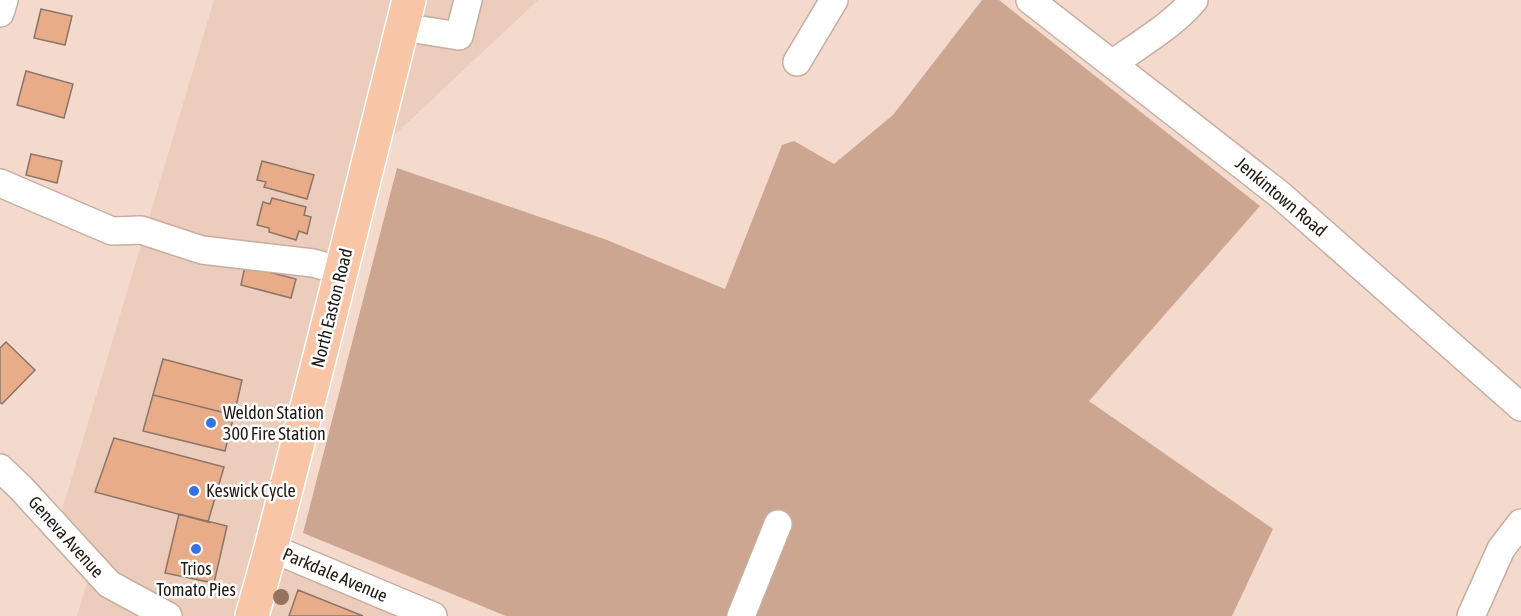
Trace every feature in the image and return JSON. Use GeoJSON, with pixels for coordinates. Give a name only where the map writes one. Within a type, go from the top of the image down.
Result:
{"type":"FeatureCollection","features":[{"type":"Feature","properties":{"kind":"main road","name":"North Easton Road"},"geometry":{"type":"LineString","coordinates":[[252,616],[271,549],[406,14]]}},
{"type":"Feature","properties":{"kind":"street"},"geometry":{"type":"LineString","coordinates":[[0,13],[4,0]]}},
{"type":"Feature","properties":{"kind":"street"},"geometry":{"type":"LineString","coordinates":[[406,14],[459,36],[468,0]]}},
{"type":"Feature","properties":{"kind":"street"},"geometry":{"type":"LineString","coordinates":[[797,62],[834,0]]}},
{"type":"Feature","properties":{"kind":"street","name":"Jenkintown Road"},"geometry":{"type":"LineString","coordinates":[[1030,0],[1280,194],[1521,406]]}},
{"type":"Feature","properties":{"kind":"street"},"geometry":{"type":"LineString","coordinates":[[1112,64],[1167,26],[1194,0]]}},
{"type":"Feature","properties":{"kind":"street"},"geometry":{"type":"LineString","coordinates":[[0,183],[112,231],[141,230],[202,250],[313,263],[342,271]]}},
{"type":"Feature","properties":{"kind":"street","name":"Geneva Avenue"},"geometry":{"type":"LineString","coordinates":[[0,468],[109,584],[168,616]]}},
{"type":"Feature","properties":{"kind":"street"},"geometry":{"type":"LineString","coordinates":[[1472,616],[1501,549],[1521,523]]}},
{"type":"Feature","properties":{"kind":"street"},"geometry":{"type":"LineString","coordinates":[[741,616],[778,524]]}},
{"type":"Feature","properties":{"kind":"street","name":"Parkdale Avenue"},"geometry":{"type":"LineString","coordinates":[[271,549],[418,613]]}},
{"type":"Feature","properties":{"kind":"shaded area"},"geometry":{"type":"Polygon","coordinates":[[[214,0],[538,0],[371,157],[271,548],[433,616],[77,616],[92,566],[57,527],[214,0]]]}},
{"type":"Feature","properties":{"kind":"shaded area"},"geometry":{"type":"Polygon","coordinates":[[[982,0],[999,0],[1260,206],[1089,401],[1273,529],[1232,616],[506,616],[303,533],[397,168],[607,240],[725,289],[782,145],[794,141],[834,164],[893,115],[982,0]]]}},
{"type":"Feature","properties":{"kind":"building"},"geometry":{"type":"Polygon","coordinates":[[[41,9],[72,16],[65,45],[34,38],[41,9]]]}},
{"type":"Feature","properties":{"kind":"building"},"geometry":{"type":"Polygon","coordinates":[[[26,71],[73,84],[64,118],[17,105],[26,71]]]}},
{"type":"Feature","properties":{"kind":"building"},"geometry":{"type":"Polygon","coordinates":[[[31,154],[62,161],[57,183],[26,175],[31,154]]]}},
{"type":"Feature","properties":{"kind":"building"},"geometry":{"type":"Polygon","coordinates":[[[262,161],[314,175],[307,199],[264,187],[266,182],[257,180],[262,161]]]}},
{"type":"Feature","properties":{"kind":"building"},"geometry":{"type":"Polygon","coordinates":[[[272,198],[306,207],[304,215],[311,217],[307,234],[299,231],[296,240],[269,232],[269,228],[257,225],[263,202],[270,204],[272,198]]]}},
{"type":"Feature","properties":{"kind":"building"},"geometry":{"type":"Polygon","coordinates":[[[245,266],[296,279],[291,298],[241,285],[245,266]]]}},
{"type":"Feature","properties":{"kind":"building"},"geometry":{"type":"Polygon","coordinates":[[[6,342],[35,370],[2,404],[0,402],[0,348],[6,342]]]}},
{"type":"Feature","properties":{"kind":"building"},"geometry":{"type":"Polygon","coordinates":[[[163,359],[242,380],[234,415],[153,395],[163,359]]]}},
{"type":"Feature","properties":{"kind":"building"},"geometry":{"type":"Polygon","coordinates":[[[153,395],[234,415],[225,451],[143,431],[153,395]]]}},
{"type":"Feature","properties":{"kind":"building"},"geometry":{"type":"Polygon","coordinates":[[[114,438],[224,467],[208,522],[95,492],[114,438]]]}},
{"type":"Feature","properties":{"kind":"building","name":"Trios Tomato Pies"},"geometry":{"type":"Polygon","coordinates":[[[179,514],[227,526],[214,583],[165,573],[179,514]]]}},
{"type":"Feature","properties":{"kind":"building"},"geometry":{"type":"Polygon","coordinates":[[[298,590],[363,616],[289,616],[298,590]]]}},
{"type":"Feature","properties":{"kind":"place","name":"Weldon Station 300 Fire Station"},"geometry":{"type":"Point","coordinates":[211,423]}},
{"type":"Feature","properties":{"kind":"place","name":"Keswick Cycle"},"geometry":{"type":"Point","coordinates":[194,491]}},
{"type":"Feature","properties":{"kind":"place","name":"Trios Tomato Pies"},"geometry":{"type":"Point","coordinates":[196,549]}}]}
